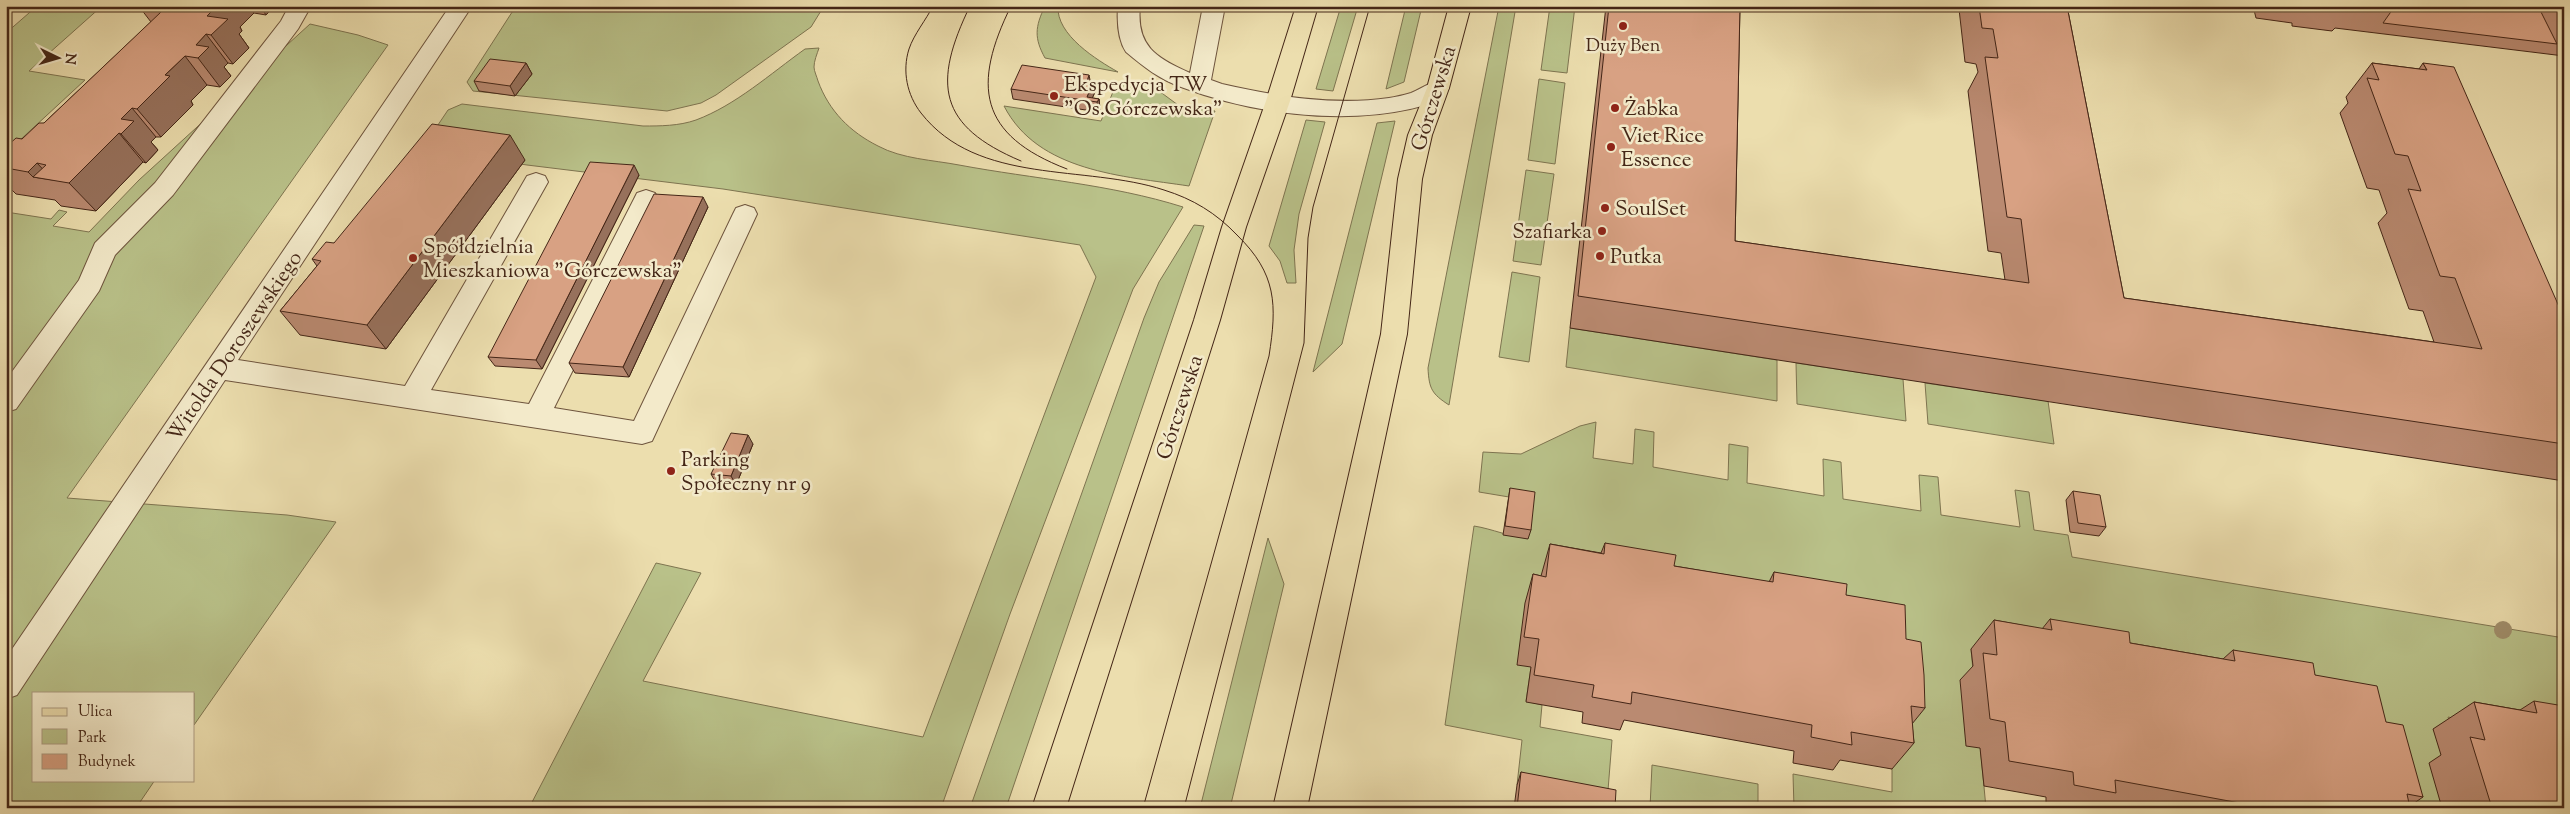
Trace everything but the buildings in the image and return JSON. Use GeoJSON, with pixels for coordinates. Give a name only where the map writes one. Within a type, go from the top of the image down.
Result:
{"type":"FeatureCollection","features":[{"type":"Feature","properties":{"kind":"main road","name":"Górczewska"},"geometry":{"type":"LineString","coordinates":[[1049,808],[1207,320],[1234,227],[1278,101],[1307,6]]}},
{"type":"Feature","properties":{"kind":"main road","name":"Górczewska"},"geometry":{"type":"LineString","coordinates":[[1290,808],[1394,334],[1410,179],[1420,134],[1438,88],[1460,6]]}},
{"type":"Feature","properties":{"kind":"street"},"geometry":{"type":"LineString","coordinates":[[6,401],[90,284],[104,250],[164,189],[290,24],[300,6]]}},
{"type":"Feature","properties":{"kind":"street","name":"Witolda Doroszewskiego"},"geometry":{"type":"LineString","coordinates":[[6,685],[461,6]]}},
{"type":"Feature","properties":{"kind":"street"},"geometry":{"type":"LineString","coordinates":[[1129,6],[1128,17],[1134,48],[1164,70],[1214,89],[1278,101],[1327,107],[1365,108],[1415,100],[1438,88]]}},
{"type":"Feature","properties":{"kind":"street"},"geometry":{"type":"LineString","coordinates":[[1199,84],[1214,6]]}},
{"type":"Feature","properties":{"kind":"street"},"geometry":{"type":"LineString","coordinates":[[412,398],[536,182]]}},
{"type":"Feature","properties":{"kind":"street"},"geometry":{"type":"LineString","coordinates":[[536,417],[646,199]]}},
{"type":"Feature","properties":{"kind":"street"},"geometry":{"type":"LineString","coordinates":[[219,368],[642,433],[745,214]]}},
{"type":"Feature","properties":{"kind":"green space"},"geometry":{"type":"Polygon","coordinates":[[[37,6],[102,6],[29,71],[85,80],[6,153],[6,33],[37,6]]]}},
{"type":"Feature","properties":{"kind":"green space"},"geometry":{"type":"Polygon","coordinates":[[[516,6],[824,6],[811,27],[716,95],[701,103],[667,111],[473,91],[467,82],[516,6]]]}},
{"type":"Feature","properties":{"kind":"green space"},"geometry":{"type":"Polygon","coordinates":[[[1045,6],[1058,6],[1059,17],[1064,27],[1079,45],[1099,61],[1118,72],[1045,58],[1039,44],[1037,32],[1039,20],[1045,6]]]}},
{"type":"Feature","properties":{"kind":"green space"},"geometry":{"type":"Polygon","coordinates":[[[1341,6],[1358,6],[1333,91],[1316,89],[1341,6]]]}},
{"type":"Feature","properties":{"kind":"green space"},"geometry":{"type":"Polygon","coordinates":[[[1406,6],[1422,6],[1404,82],[1386,89],[1406,6]]]}},
{"type":"Feature","properties":{"kind":"green space"},"geometry":{"type":"Polygon","coordinates":[[[1499,6],[1516,6],[1449,405],[1432,390],[1428,368],[1499,6]]]}},
{"type":"Feature","properties":{"kind":"green space"},"geometry":{"type":"Polygon","coordinates":[[[1550,6],[1575,6],[1567,73],[1541,70],[1550,6]]]}},
{"type":"Feature","properties":{"kind":"green space"},"geometry":{"type":"Polygon","coordinates":[[[310,24],[358,35],[388,45],[67,498],[287,515],[336,522],[195,724],[195,692],[32,692],[32,782],[154,782],[136,808],[6,808],[6,212],[51,219],[59,210],[67,212],[53,226],[89,232],[139,180],[310,24]]]}},
{"type":"Feature","properties":{"kind":"green space"},"geometry":{"type":"Polygon","coordinates":[[[819,48],[814,69],[823,92],[834,111],[858,134],[887,150],[897,154],[987,170],[1100,187],[1183,207],[1133,289],[1010,614],[941,808],[529,808],[656,563],[701,573],[643,681],[923,737],[1096,277],[1080,245],[723,189],[527,165],[448,153],[343,266],[448,110],[462,104],[643,126],[683,123],[711,114],[739,98],[805,49],[819,48]]]}},
{"type":"Feature","properties":{"kind":"green space"},"geometry":{"type":"Polygon","coordinates":[[[1539,79],[1565,83],[1555,164],[1528,160],[1539,79]]]}},
{"type":"Feature","properties":{"kind":"green space"},"geometry":{"type":"Polygon","coordinates":[[[1120,84],[1159,91],[1178,105],[1215,111],[1189,186],[1110,174],[1060,158],[1038,145],[1019,128],[1004,106],[1101,121],[1115,87],[1120,84]]]}},
{"type":"Feature","properties":{"kind":"green space"},"geometry":{"type":"Polygon","coordinates":[[[1306,120],[1325,122],[1299,214],[1294,250],[1296,283],[1287,283],[1280,261],[1269,246],[1306,120]]]}},
{"type":"Feature","properties":{"kind":"green space"},"geometry":{"type":"Polygon","coordinates":[[[1395,121],[1342,344],[1313,372],[1377,123],[1395,121]]]}},
{"type":"Feature","properties":{"kind":"green space"},"geometry":{"type":"Polygon","coordinates":[[[1526,170],[1554,174],[1541,265],[1513,261],[1526,170]]]}},
{"type":"Feature","properties":{"kind":"green space"},"geometry":{"type":"Polygon","coordinates":[[[1194,225],[1204,226],[1006,808],[970,808],[1144,318],[1159,282],[1194,225]]]}},
{"type":"Feature","properties":{"kind":"green space"},"geometry":{"type":"Polygon","coordinates":[[[1512,272],[1540,277],[1529,362],[1499,357],[1512,272]]]}},
{"type":"Feature","properties":{"kind":"green space"},"geometry":{"type":"Polygon","coordinates":[[[1570,328],[1777,360],[1777,401],[1566,367],[1570,328]]]}},
{"type":"Feature","properties":{"kind":"green space"},"geometry":{"type":"Polygon","coordinates":[[[1796,363],[1903,379],[1906,421],[1797,404],[1796,363]]]}},
{"type":"Feature","properties":{"kind":"green space"},"geometry":{"type":"Polygon","coordinates":[[[1925,383],[2048,401],[2054,444],[1928,424],[1925,383]]]}},
{"type":"Feature","properties":{"kind":"green space"},"geometry":{"type":"Polygon","coordinates":[[[1596,422],[1593,458],[1633,464],[1635,429],[1654,432],[1653,467],[1728,480],[1729,444],[1748,447],[1747,483],[1824,496],[1823,459],[1841,462],[1843,499],[1921,511],[1919,475],[1938,477],[1941,515],[2020,527],[2015,490],[2029,492],[2034,530],[2068,535],[2072,557],[2564,638],[2564,741],[2448,717],[2452,732],[2444,766],[2442,808],[2379,808],[1971,649],[1986,808],[1794,808],[1793,774],[1892,792],[1892,769],[1531,667],[1526,701],[1542,705],[1540,727],[1612,740],[1607,803],[1517,785],[1522,740],[1445,725],[1474,526],[1528,538],[1533,501],[1479,492],[1483,452],[1521,454],[1580,426],[1596,422]]]}},
{"type":"Feature","properties":{"kind":"green space"},"geometry":{"type":"Polygon","coordinates":[[[1268,538],[1284,584],[1230,808],[1200,808],[1268,538]]]}},
{"type":"Feature","properties":{"kind":"green space"},"geometry":{"type":"Polygon","coordinates":[[[1652,765],[1758,784],[1758,808],[1650,808],[1652,765]]]}},
{"type":"Feature","properties":{"kind":"tram line"},"geometry":{"type":"LineString","coordinates":[[933,6],[911,43],[907,57],[906,74],[909,91],[916,106],[945,136],[972,152],[1002,163],[1133,182],[1185,198],[1221,220],[1250,249],[1260,263],[1271,291],[1273,321],[1269,356],[1143,808]]}},
{"type":"Feature","properties":{"kind":"tram line"},"geometry":{"type":"LineString","coordinates":[[970,6],[950,58],[948,80],[950,100],[958,117],[973,133],[993,147],[1021,161]]}},
{"type":"Feature","properties":{"kind":"tram line"},"geometry":{"type":"LineString","coordinates":[[1011,6],[999,34],[991,60],[988,83],[991,104],[1000,123],[1015,140],[1037,155],[1067,169]]}},
{"type":"Feature","properties":{"kind":"tram line"},"geometry":{"type":"LineString","coordinates":[[1184,808],[1304,343],[1308,238],[1313,207],[1370,6]]}},
{"type":"Feature","properties":{"kind":"place","name":"Duży Ben"},"geometry":{"type":"Point","coordinates":[1623,26]}},
{"type":"Feature","properties":{"kind":"place","name":"Ekspedycja TW \"Os.Górczewska\""},"geometry":{"type":"Point","coordinates":[1054,96]}},
{"type":"Feature","properties":{"kind":"place","name":"Żabka"},"geometry":{"type":"Point","coordinates":[1615,108]}},
{"type":"Feature","properties":{"kind":"place","name":"Viet Rice Essence"},"geometry":{"type":"Point","coordinates":[1611,147]}},
{"type":"Feature","properties":{"kind":"place","name":"SoulSet"},"geometry":{"type":"Point","coordinates":[1605,208]}},
{"type":"Feature","properties":{"kind":"place","name":"Szafiarka"},"geometry":{"type":"Point","coordinates":[1602,231]}},
{"type":"Feature","properties":{"kind":"place","name":"Putka"},"geometry":{"type":"Point","coordinates":[1600,256]}},
{"type":"Feature","properties":{"kind":"place","name":"Spółdzielnia Mieszkaniowa \"Górczewska\""},"geometry":{"type":"Point","coordinates":[413,258]}},
{"type":"Feature","properties":{"kind":"place","name":"Parking Społeczny nr 9"},"geometry":{"type":"Point","coordinates":[671,471]}}]}
